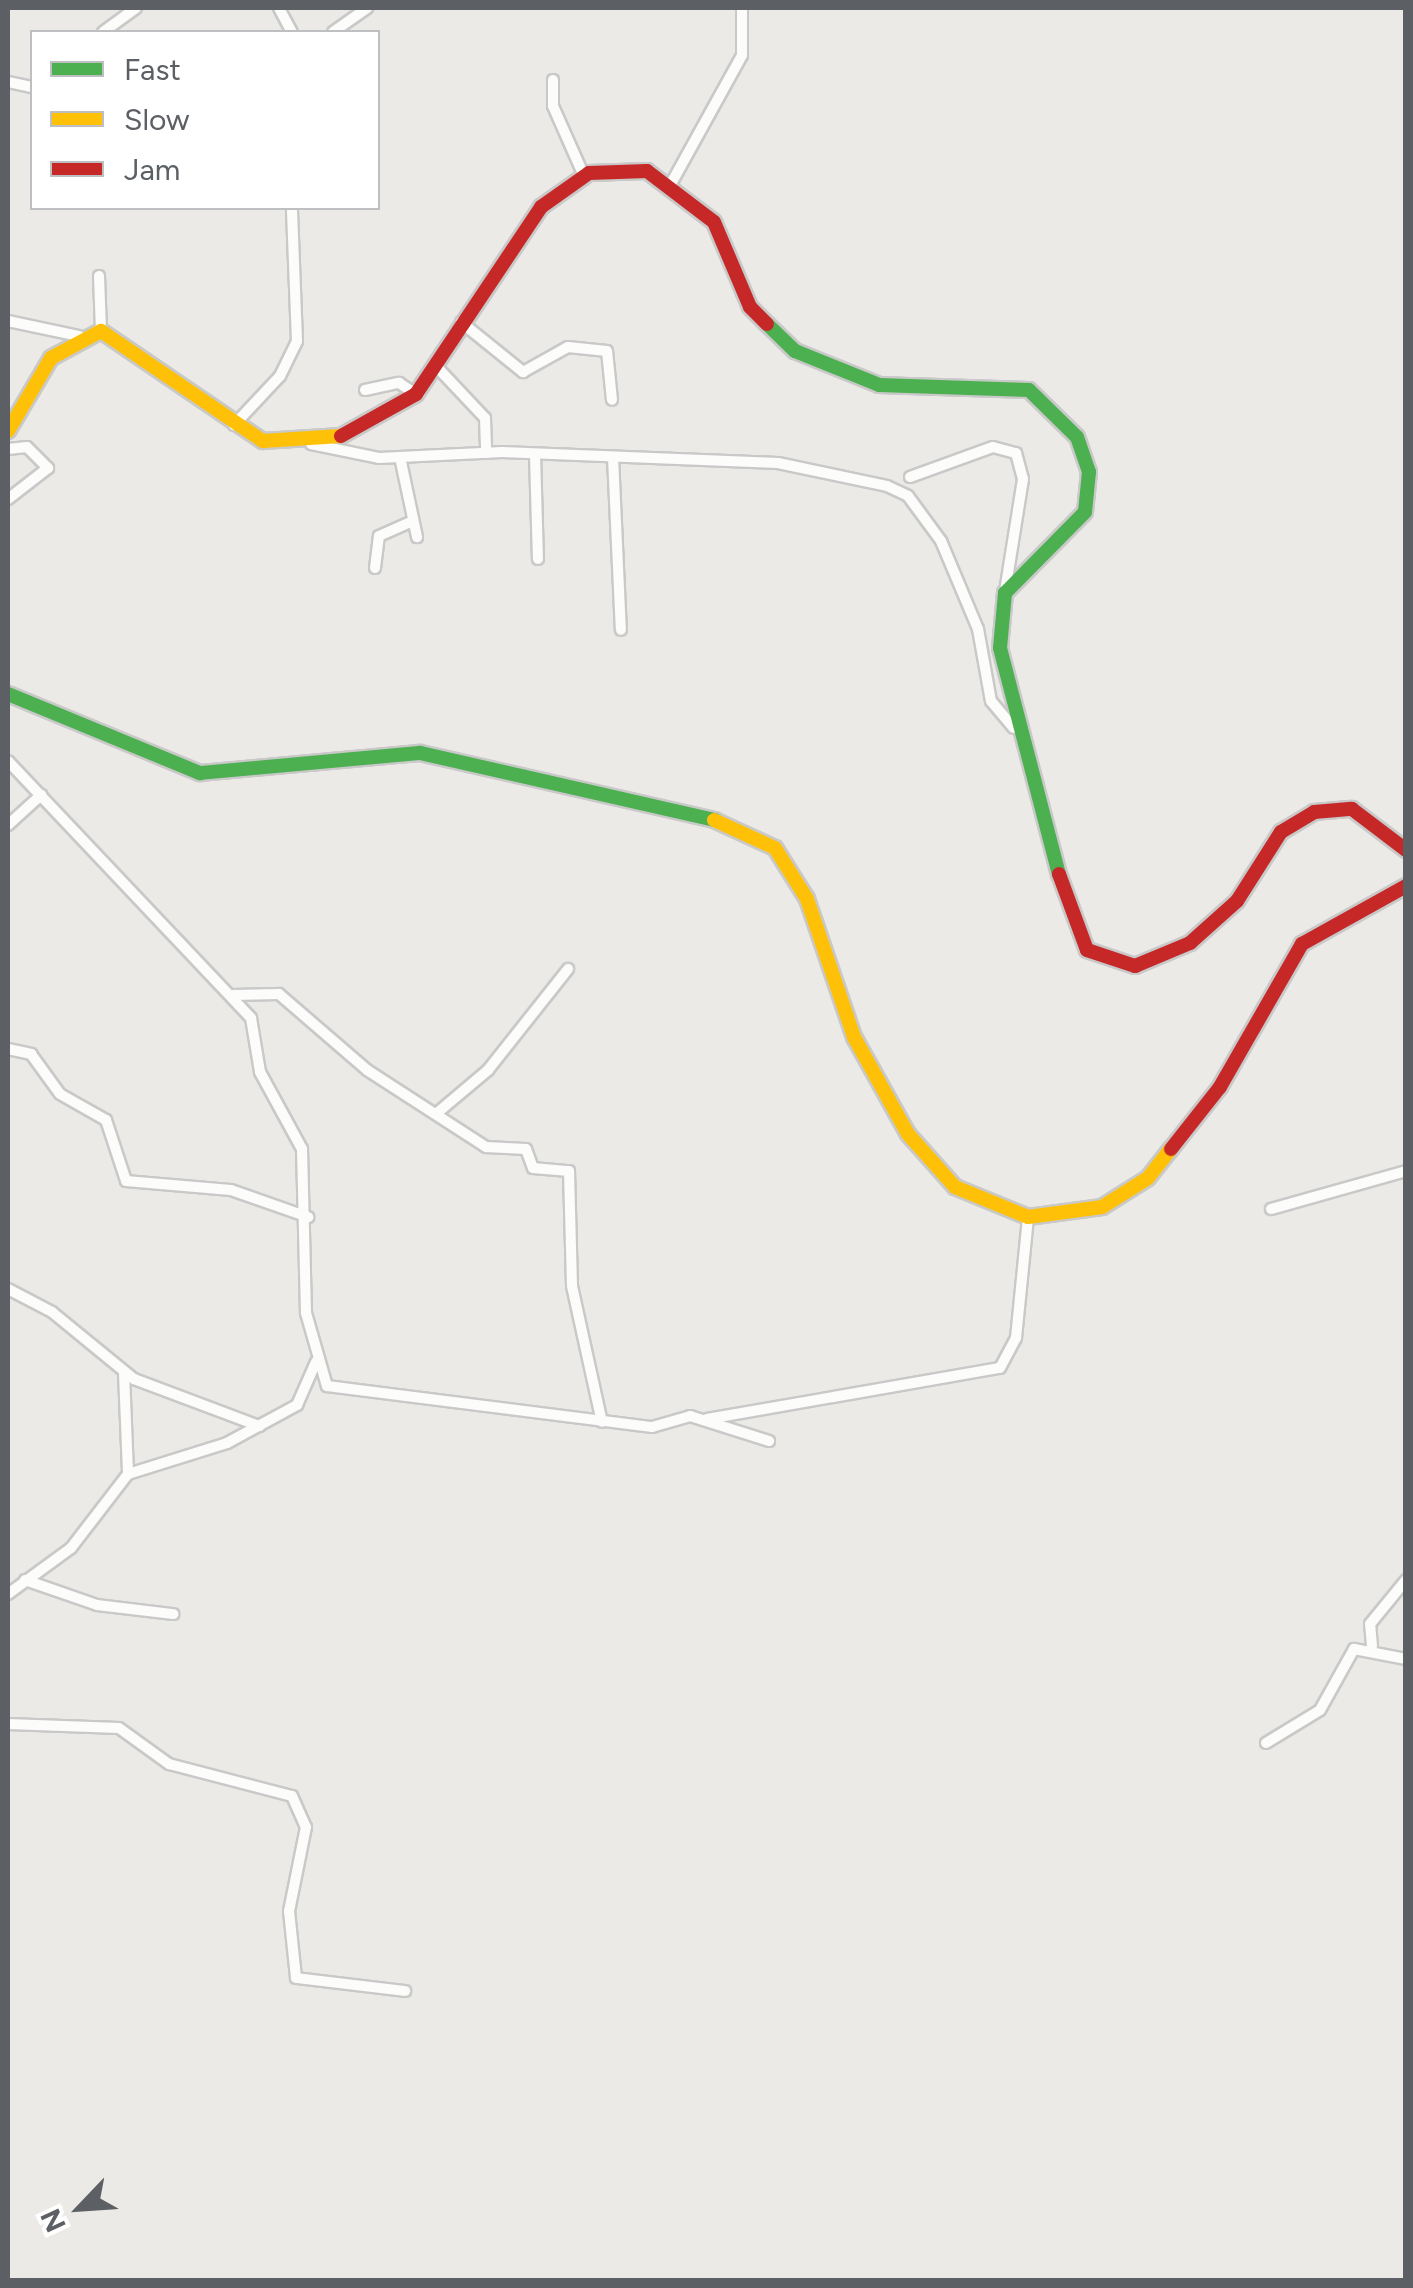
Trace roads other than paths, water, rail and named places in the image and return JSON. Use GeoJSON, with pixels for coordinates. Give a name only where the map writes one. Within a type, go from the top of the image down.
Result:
{"type":"FeatureCollection","features":[{"type":"Feature","properties":{"kind":"main road"},"geometry":{"type":"LineString","coordinates":[[8,430],[38,374],[78,336],[101,332],[134,346],[234,426],[263,442],[311,444],[375,425],[416,394],[460,321],[540,207],[584,176],[627,169],[672,182],[714,222],[750,308],[800,354],[879,385],[1028,390],[1060,412],[1084,455],[1089,502],[1004,593],[1002,684],[1073,927],[1103,960],[1135,966],[1190,943],[1237,901],[1274,839],[1314,812],[1352,809],[1406,850]]}},
{"type":"Feature","properties":{"kind":"main road"},"geometry":{"type":"LineString","coordinates":[[8,694],[200,773],[420,753],[529,771],[751,830],[774,848],[807,899],[854,1038],[908,1134],[955,1187],[1028,1217],[1102,1207],[1148,1178],[1220,1087],[1302,944],[1406,886]]}},
{"type":"Feature","properties":{"kind":"street"},"geometry":{"type":"LineString","coordinates":[[105,30],[136,8]]}},
{"type":"Feature","properties":{"kind":"street"},"geometry":{"type":"LineString","coordinates":[[279,8],[291,30]]}},
{"type":"Feature","properties":{"kind":"street"},"geometry":{"type":"LineString","coordinates":[[336,30],[367,8]]}},
{"type":"Feature","properties":{"kind":"street"},"geometry":{"type":"LineString","coordinates":[[672,182],[742,56],[742,8]]}},
{"type":"Feature","properties":{"kind":"street"},"geometry":{"type":"LineString","coordinates":[[553,80],[553,106],[584,176]]}},
{"type":"Feature","properties":{"kind":"street"},"geometry":{"type":"LineString","coordinates":[[8,82],[30,85]]}},
{"type":"Feature","properties":{"kind":"street"},"geometry":{"type":"LineString","coordinates":[[234,426],[280,376],[297,341],[292,210]]}},
{"type":"Feature","properties":{"kind":"street"},"geometry":{"type":"LineString","coordinates":[[99,276],[101,332]]}},
{"type":"Feature","properties":{"kind":"street"},"geometry":{"type":"LineString","coordinates":[[460,321],[523,372],[568,347],[608,350],[612,400]]}},
{"type":"Feature","properties":{"kind":"street"},"geometry":{"type":"LineString","coordinates":[[8,322],[78,336]]}},
{"type":"Feature","properties":{"kind":"street"},"geometry":{"type":"LineString","coordinates":[[435,365],[486,418],[486,453]]}},
{"type":"Feature","properties":{"kind":"street"},"geometry":{"type":"LineString","coordinates":[[365,390],[400,383],[416,394]]}},
{"type":"Feature","properties":{"kind":"street"},"geometry":{"type":"LineString","coordinates":[[311,444],[400,458],[486,453],[778,463],[908,496],[941,541],[974,617],[991,701],[1014,728]]}},
{"type":"Feature","properties":{"kind":"street"},"geometry":{"type":"LineString","coordinates":[[8,449],[27,447],[48,468],[8,499]]}},
{"type":"Feature","properties":{"kind":"street"},"geometry":{"type":"LineString","coordinates":[[910,476],[993,447],[1016,453],[1023,479],[1004,593]]}},
{"type":"Feature","properties":{"kind":"street"},"geometry":{"type":"LineString","coordinates":[[535,454],[538,559]]}},
{"type":"Feature","properties":{"kind":"street"},"geometry":{"type":"LineString","coordinates":[[613,457],[621,630]]}},
{"type":"Feature","properties":{"kind":"street"},"geometry":{"type":"LineString","coordinates":[[400,458],[417,537]]}},
{"type":"Feature","properties":{"kind":"street"},"geometry":{"type":"LineString","coordinates":[[375,568],[379,536],[412,521]]}},
{"type":"Feature","properties":{"kind":"street"},"geometry":{"type":"LineString","coordinates":[[8,761],[233,994],[250,1018],[260,1072],[292,1120],[308,1217],[306,1313],[316,1361],[336,1391],[450,1396],[602,1422],[706,1419],[1000,1368],[1016,1338],[1028,1217]]}},
{"type":"Feature","properties":{"kind":"street"},"geometry":{"type":"LineString","coordinates":[[8,825],[41,794]]}},
{"type":"Feature","properties":{"kind":"street"},"geometry":{"type":"LineString","coordinates":[[437,1113],[488,1070],[568,968]]}},
{"type":"Feature","properties":{"kind":"street"},"geometry":{"type":"LineString","coordinates":[[233,994],[280,994],[325,1039],[486,1147],[526,1149],[533,1168],[570,1174],[572,1286],[602,1422]]}},
{"type":"Feature","properties":{"kind":"street"},"geometry":{"type":"LineString","coordinates":[[8,1049],[30,1054],[60,1094],[106,1120],[126,1182],[230,1190],[308,1217]]}},
{"type":"Feature","properties":{"kind":"street"},"geometry":{"type":"LineString","coordinates":[[1271,1209],[1406,1171]]}},
{"type":"Feature","properties":{"kind":"street"},"geometry":{"type":"LineString","coordinates":[[8,1289],[52,1312],[124,1373],[260,1426]]}},
{"type":"Feature","properties":{"kind":"street"},"geometry":{"type":"LineString","coordinates":[[8,1594],[71,1548],[128,1474],[260,1426],[300,1402],[316,1361]]}},
{"type":"Feature","properties":{"kind":"street"},"geometry":{"type":"LineString","coordinates":[[124,1373],[128,1474]]}},
{"type":"Feature","properties":{"kind":"street"},"geometry":{"type":"LineString","coordinates":[[706,1419],[769,1442]]}},
{"type":"Feature","properties":{"kind":"street"},"geometry":{"type":"LineString","coordinates":[[24,1580],[98,1605],[173,1614]]}},
{"type":"Feature","properties":{"kind":"street"},"geometry":{"type":"LineString","coordinates":[[1406,1580],[1370,1624],[1372,1646],[1389,1661],[1406,1659]]}},
{"type":"Feature","properties":{"kind":"street"},"geometry":{"type":"LineString","coordinates":[[1266,1743],[1315,1715],[1347,1656],[1372,1646]]}},
{"type":"Feature","properties":{"kind":"street"},"geometry":{"type":"LineString","coordinates":[[8,1724],[119,1728],[168,1764],[292,1796],[306,1827],[288,1911],[296,1978],[404,1991]]}}]}
